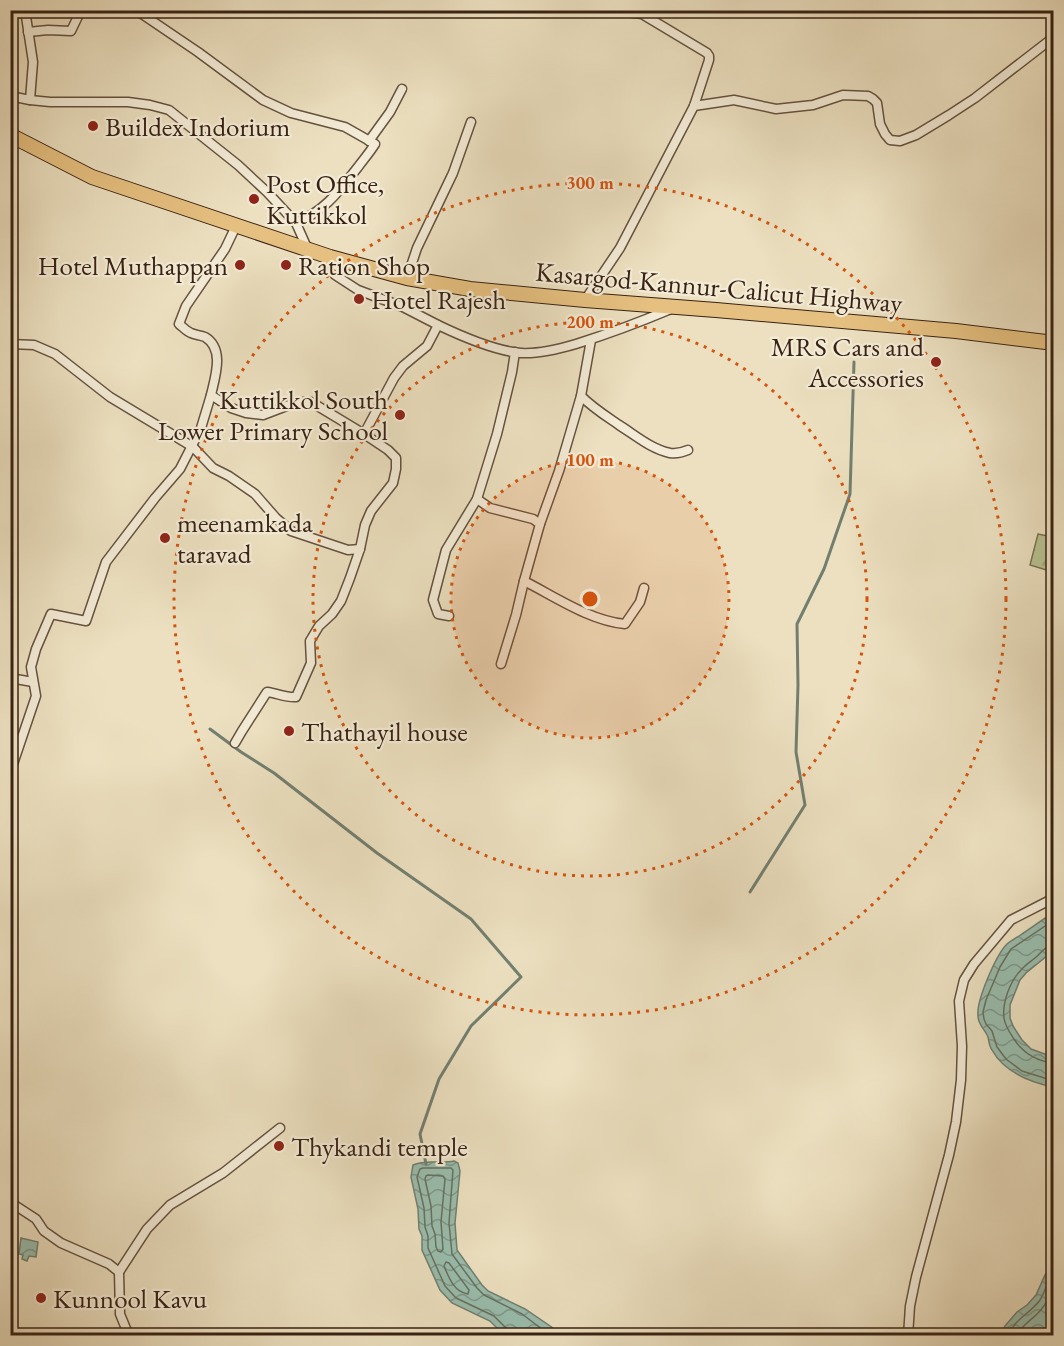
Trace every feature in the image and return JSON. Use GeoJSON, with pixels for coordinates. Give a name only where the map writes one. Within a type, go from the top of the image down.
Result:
{"type":"FeatureCollection","features":[{"type":"Feature","properties":{"kind":"highway","name":"Kasargod-Kannur-Calicut Highway"},"geometry":{"type":"LineString","coordinates":[[10,135],[92,177],[308,250],[407,278],[470,289],[956,331],[1053,343]]}},
{"type":"Feature","properties":{"kind":"street"},"geometry":{"type":"LineString","coordinates":[[25,10],[33,62],[30,100]]}},
{"type":"Feature","properties":{"kind":"street"},"geometry":{"type":"LineString","coordinates":[[28,32],[71,31],[81,10]]}},
{"type":"Feature","properties":{"kind":"street"},"geometry":{"type":"LineString","coordinates":[[136,10],[263,100],[291,113],[345,128],[375,144],[338,193],[308,218],[296,223]]}},
{"type":"Feature","properties":{"kind":"street"},"geometry":{"type":"LineString","coordinates":[[585,300],[620,248],[694,106],[709,60],[707,53],[642,14],[612,10]]}},
{"type":"Feature","properties":{"kind":"street"},"geometry":{"type":"LineString","coordinates":[[694,106],[734,100],[776,109],[813,105],[843,95],[868,96],[877,103],[880,124],[885,134],[890,140],[900,141],[916,135],[975,98],[1053,37]]}},
{"type":"Feature","properties":{"kind":"street"},"geometry":{"type":"LineString","coordinates":[[369,141],[390,112],[402,89]]}},
{"type":"Feature","properties":{"kind":"street"},"geometry":{"type":"LineString","coordinates":[[10,96],[50,102],[128,102],[170,110],[238,165],[267,192],[296,223],[308,250]]}},
{"type":"Feature","properties":{"kind":"street"},"geometry":{"type":"LineString","coordinates":[[407,278],[417,248],[453,173],[471,122]]}},
{"type":"Feature","properties":{"kind":"street"},"geometry":{"type":"LineString","coordinates":[[10,773],[36,696],[31,667],[51,614],[86,621],[106,562],[180,469],[201,428],[216,372],[216,352],[213,344],[204,336],[189,332],[179,324],[186,306],[225,249],[236,226]]}},
{"type":"Feature","properties":{"kind":"street"},"geometry":{"type":"LineString","coordinates":[[330,257],[335,275],[358,290],[403,307],[471,339],[515,352],[560,349],[638,323],[674,307]]}},
{"type":"Feature","properties":{"kind":"street"},"geometry":{"type":"LineString","coordinates":[[364,434],[394,378],[403,366],[427,346],[438,325]]}},
{"type":"Feature","properties":{"kind":"street"},"geometry":{"type":"LineString","coordinates":[[501,664],[540,524],[560,471],[581,396],[591,340]]}},
{"type":"Feature","properties":{"kind":"street"},"geometry":{"type":"LineString","coordinates":[[10,344],[34,345],[55,354],[110,397],[192,447],[213,468],[255,494],[291,531],[348,550],[360,549]]}},
{"type":"Feature","properties":{"kind":"street"},"geometry":{"type":"LineString","coordinates":[[449,616],[438,614],[433,600],[446,550],[477,499],[497,434],[515,352]]}},
{"type":"Feature","properties":{"kind":"street"},"geometry":{"type":"LineString","coordinates":[[211,395],[231,408],[263,415],[297,402],[311,402],[364,434],[396,458],[393,483],[371,511],[341,601],[332,614],[319,626],[310,641],[311,663],[296,697],[288,698],[278,693],[267,692],[235,743]]}},
{"type":"Feature","properties":{"kind":"street"},"geometry":{"type":"LineString","coordinates":[[581,396],[594,409],[656,447],[678,454],[688,450]]}},
{"type":"Feature","properties":{"kind":"street"},"geometry":{"type":"LineString","coordinates":[[477,499],[490,508],[533,519],[540,524]]}},
{"type":"Feature","properties":{"kind":"street"},"geometry":{"type":"LineString","coordinates":[[524,581],[602,619],[625,624],[640,602],[644,588]]}},
{"type":"Feature","properties":{"kind":"street"},"geometry":{"type":"LineString","coordinates":[[10,678],[33,682]]}},
{"type":"Feature","properties":{"kind":"street"},"geometry":{"type":"LineString","coordinates":[[908,1335],[910,1306],[916,1277],[956,1122],[962,1046],[959,1001],[964,980],[974,964],[1011,920],[1053,898]]}},
{"type":"Feature","properties":{"kind":"street"},"geometry":{"type":"LineString","coordinates":[[129,1335],[120,1314],[119,1272],[147,1229],[170,1205],[223,1173],[280,1128]]}},
{"type":"Feature","properties":{"kind":"street"},"geometry":{"type":"LineString","coordinates":[[10,1202],[36,1219],[44,1231],[61,1243],[109,1264],[119,1272]]}},
{"type":"Feature","properties":{"kind":"green space"},"geometry":{"type":"Polygon","coordinates":[[[1038,534],[1053,537],[1053,572],[1030,565],[1038,534]]]}},
{"type":"Feature","properties":{"kind":"water"},"geometry":{"type":"Polygon","coordinates":[[[1053,913],[1053,947],[1048,955],[1020,980],[1010,1005],[1010,1018],[1022,1040],[1031,1049],[1053,1057],[1053,1087],[1018,1075],[997,1058],[979,1022],[978,1009],[992,968],[1007,944],[1053,913]]]}},
{"type":"Feature","properties":{"kind":"water"},"geometry":{"type":"Polygon","coordinates":[[[454,1161],[458,1163],[460,1171],[455,1223],[457,1250],[488,1291],[525,1309],[553,1328],[559,1335],[507,1335],[490,1321],[452,1303],[440,1290],[422,1250],[418,1209],[411,1177],[413,1165],[423,1162],[454,1161]]]}},
{"type":"Feature","properties":{"kind":"water"},"geometry":{"type":"Polygon","coordinates":[[[21,1238],[38,1242],[36,1257],[29,1256],[27,1261],[22,1259],[23,1255],[19,1254],[21,1238]]]}},
{"type":"Feature","properties":{"kind":"water"},"geometry":{"type":"Polygon","coordinates":[[[1053,1264],[1053,1326],[1046,1335],[1001,1335],[1005,1326],[1017,1312],[1036,1295],[1053,1264]]]}},
{"type":"Feature","properties":{"kind":"waterway"},"geometry":{"type":"LineString","coordinates":[[750,892],[805,805],[796,752],[797,624],[824,569],[850,494],[854,362]]}},
{"type":"Feature","properties":{"kind":"waterway"},"geometry":{"type":"LineString","coordinates":[[210,729],[274,773],[377,853],[471,919],[521,977],[471,1026],[439,1079],[420,1134],[426,1164]]}},
{"type":"Feature","properties":{"kind":"place","name":"Buildex Indorium"},"geometry":{"type":"Point","coordinates":[93,126]}},
{"type":"Feature","properties":{"kind":"place","name":"Post Office, Kuttikkol"},"geometry":{"type":"Point","coordinates":[254,199]}},
{"type":"Feature","properties":{"kind":"place","name":"Hotel Muthappan"},"geometry":{"type":"Point","coordinates":[240,265]}},
{"type":"Feature","properties":{"kind":"place","name":"Ration Shop"},"geometry":{"type":"Point","coordinates":[286,265]}},
{"type":"Feature","properties":{"kind":"place","name":"Hotel Rajesh"},"geometry":{"type":"Point","coordinates":[359,299]}},
{"type":"Feature","properties":{"kind":"place","name":"MRS Cars and Accessories"},"geometry":{"type":"Point","coordinates":[936,362]}},
{"type":"Feature","properties":{"kind":"place","name":"Kuttikkol South Lower Primary School"},"geometry":{"type":"Point","coordinates":[400,415]}},
{"type":"Feature","properties":{"kind":"place","name":"meenamkada taravad"},"geometry":{"type":"Point","coordinates":[165,538]}},
{"type":"Feature","properties":{"kind":"place","name":"Thathayil house"},"geometry":{"type":"Point","coordinates":[289,731]}},
{"type":"Feature","properties":{"kind":"place","name":"Thykandi temple"},"geometry":{"type":"Point","coordinates":[279,1146]}},
{"type":"Feature","properties":{"kind":"place","name":"Kunnool Kavu"},"geometry":{"type":"Point","coordinates":[41,1298]}}]}
